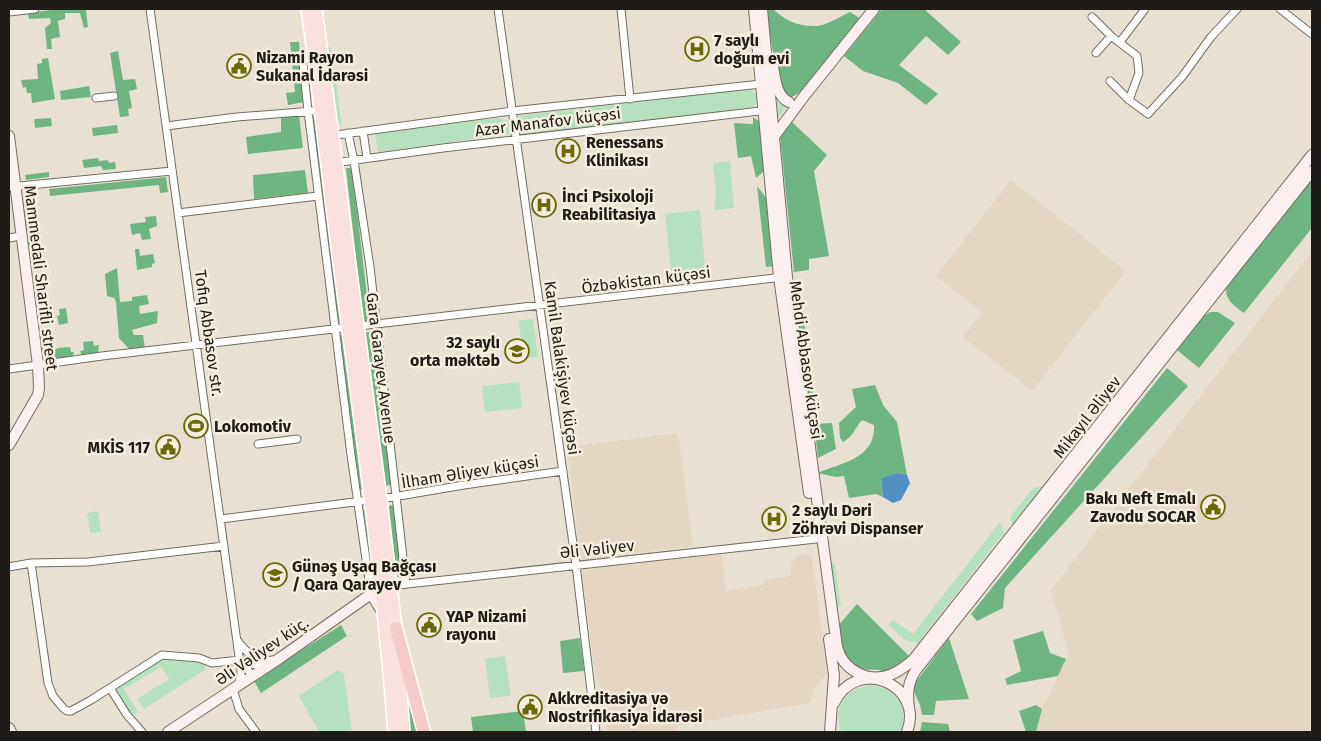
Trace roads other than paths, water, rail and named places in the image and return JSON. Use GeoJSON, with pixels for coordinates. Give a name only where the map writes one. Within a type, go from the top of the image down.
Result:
{"type":"FeatureCollection","features":[{"type":"Feature","properties":{"kind":"highway"},"geometry":{"type":"LineString","coordinates":[[396,628],[424,732]]}},
{"type":"Feature","properties":{"kind":"main road","name":"Gara Garayev Avenue"},"geometry":{"type":"LineString","coordinates":[[307,9],[325,109]]}},
{"type":"Feature","properties":{"kind":"main road","name":"Gara Garayev Avenue"},"geometry":{"type":"LineString","coordinates":[[316,9],[328,136],[376,499],[381,589],[394,732]]}},
{"type":"Feature","properties":{"kind":"main road","name":"Gara Garayev Avenue"},"geometry":{"type":"LineString","coordinates":[[381,589],[396,628],[404,732]]}},
{"type":"Feature","properties":{"kind":"street"},"geometry":{"type":"LineString","coordinates":[[9,12],[36,9]]}},
{"type":"Feature","properties":{"kind":"street","name":"Tofiq Abbasov str."},"geometry":{"type":"LineString","coordinates":[[150,9],[240,660],[241,677],[235,688]]}},
{"type":"Feature","properties":{"kind":"street","name":"Kamil Balakişiyev küçəsi"},"geometry":{"type":"LineString","coordinates":[[498,9],[576,565],[596,732]]}},
{"type":"Feature","properties":{"kind":"street"},"geometry":{"type":"LineString","coordinates":[[621,9],[630,99]]}},
{"type":"Feature","properties":{"kind":"street","name":"Mehdi Abbasov küçəsi"},"geometry":{"type":"LineString","coordinates":[[754,9],[765,87],[783,277],[834,675],[831,714]]}},
{"type":"Feature","properties":{"kind":"street"},"geometry":{"type":"LineString","coordinates":[[770,135],[805,95],[874,9]]}},
{"type":"Feature","properties":{"kind":"street"},"geometry":{"type":"LineString","coordinates":[[1120,42],[1145,9]]}},
{"type":"Feature","properties":{"kind":"street"},"geometry":{"type":"LineString","coordinates":[[1110,81],[1129,100],[1148,114],[1182,77],[1211,37],[1237,9]]}},
{"type":"Feature","properties":{"kind":"street"},"geometry":{"type":"LineString","coordinates":[[1280,9],[1312,34]]}},
{"type":"Feature","properties":{"kind":"street"},"geometry":{"type":"LineString","coordinates":[[762,14],[779,90],[784,99],[789,102]]}},
{"type":"Feature","properties":{"kind":"street","name":"Mehdi Abbasov küçəsi"},"geometry":{"type":"LineString","coordinates":[[762,14],[765,87]]}},
{"type":"Feature","properties":{"kind":"street"},"geometry":{"type":"LineString","coordinates":[[1092,17],[1111,36],[1137,56],[1139,73],[1129,100]]}},
{"type":"Feature","properties":{"kind":"street"},"geometry":{"type":"LineString","coordinates":[[1096,53],[1111,36]]}},
{"type":"Feature","properties":{"kind":"street"},"geometry":{"type":"LineString","coordinates":[[312,44],[303,63],[318,196],[358,502],[381,589]]}},
{"type":"Feature","properties":{"kind":"street"},"geometry":{"type":"LineString","coordinates":[[765,87],[780,100],[789,102],[805,95]]}},
{"type":"Feature","properties":{"kind":"street","name":"Azər Manafov küçəsi"},"geometry":{"type":"LineString","coordinates":[[328,136],[512,111],[765,87]]}},
{"type":"Feature","properties":{"kind":"street"},"geometry":{"type":"LineString","coordinates":[[96,98],[114,96]]}},
{"type":"Feature","properties":{"kind":"street"},"geometry":{"type":"LineString","coordinates":[[166,126],[325,109]]}},
{"type":"Feature","properties":{"kind":"street","name":"Azər Manafov küçəsi"},"geometry":{"type":"LineString","coordinates":[[332,163],[767,109]]}},
{"type":"Feature","properties":{"kind":"street"},"geometry":{"type":"LineString","coordinates":[[363,131],[367,158]]}},
{"type":"Feature","properties":{"kind":"street"},"geometry":{"type":"LineString","coordinates":[[348,133],[354,161],[376,324],[406,584]]}},
{"type":"Feature","properties":{"kind":"street","name":"Mammedali Sharifli street"},"geometry":{"type":"LineString","coordinates":[[9,136],[12,187],[22,236],[38,365],[39,388],[38,395],[9,445]]}},
{"type":"Feature","properties":{"kind":"street","name":"Mikayıl Əliyev"},"geometry":{"type":"LineString","coordinates":[[831,714],[837,696],[844,688],[861,679],[888,676],[897,672],[917,655],[1312,155]]}},
{"type":"Feature","properties":{"kind":"street"},"geometry":{"type":"LineString","coordinates":[[12,187],[172,171]]}},
{"type":"Feature","properties":{"kind":"street","name":"Mikayıl Əliyev"},"geometry":{"type":"LineString","coordinates":[[907,732],[910,717],[907,689],[916,670],[1312,171]]}},
{"type":"Feature","properties":{"kind":"street"},"geometry":{"type":"LineString","coordinates":[[178,213],[318,196]]}},
{"type":"Feature","properties":{"kind":"street"},"geometry":{"type":"LineString","coordinates":[[9,238],[22,236]]}},
{"type":"Feature","properties":{"kind":"street","name":"Mehdi Abbasov küçəsi"},"geometry":{"type":"LineString","coordinates":[[783,277],[839,655],[849,668],[871,678],[881,679],[898,690],[905,698],[908,708]]}},
{"type":"Feature","properties":{"kind":"street","name":"Özbəkistan küçəsi"},"geometry":{"type":"LineString","coordinates":[[9,369],[197,345],[783,277]]}},
{"type":"Feature","properties":{"kind":"street"},"geometry":{"type":"LineString","coordinates":[[258,444],[297,439]]}},
{"type":"Feature","properties":{"kind":"street","name":"İlham Əliyev küçəsi"},"geometry":{"type":"LineString","coordinates":[[221,520],[397,497],[563,471]]}},
{"type":"Feature","properties":{"kind":"street","name":"Əli Vəliyev"},"geometry":{"type":"LineString","coordinates":[[381,589],[406,584],[816,538]]}},
{"type":"Feature","properties":{"kind":"street"},"geometry":{"type":"LineString","coordinates":[[9,567],[31,563],[80,563],[224,546]]}},
{"type":"Feature","properties":{"kind":"street"},"geometry":{"type":"LineString","coordinates":[[31,563],[48,684],[53,696],[67,711],[71,711],[162,655],[199,658],[212,663],[240,660],[255,665],[270,665]]}},
{"type":"Feature","properties":{"kind":"street","name":"Əli Vəliyev küç."},"geometry":{"type":"LineString","coordinates":[[168,732],[381,589]]}},
{"type":"Feature","properties":{"kind":"street"},"geometry":{"type":"LineString","coordinates":[[237,640],[257,658],[266,661],[280,658]]}},
{"type":"Feature","properties":{"kind":"street"},"geometry":{"type":"LineString","coordinates":[[240,660],[253,676]]}},
{"type":"Feature","properties":{"kind":"street"},"geometry":{"type":"LineString","coordinates":[[110,688],[127,715],[142,732]]}},
{"type":"Feature","properties":{"kind":"street"},"geometry":{"type":"LineString","coordinates":[[235,688],[239,709],[256,732]]}},
{"type":"Feature","properties":{"kind":"street"},"geometry":{"type":"LineString","coordinates":[[830,732],[831,714]]}},
{"type":"Feature","properties":{"kind":"street"},"geometry":{"type":"LineString","coordinates":[[831,714],[834,732]]}},
{"type":"Feature","properties":{"kind":"street"},"geometry":{"type":"LineString","coordinates":[[9,728],[11,732]]}},
{"type":"Feature","properties":{"kind":"water"},"geometry":{"type":"Polygon","coordinates":[[[897,473],[907,475],[910,483],[901,500],[893,503],[883,497],[881,478],[897,473]]]}},
{"type":"Feature","properties":{"kind":"place","name":"7 saylı doğum evi"},"geometry":{"type":"Point","coordinates":[697,49]}},
{"type":"Feature","properties":{"kind":"place","name":"Nizami Rayon Sukanal İdarəsi"},"geometry":{"type":"Point","coordinates":[239,66]}},
{"type":"Feature","properties":{"kind":"place","name":"Renessans Klinikası"},"geometry":{"type":"Point","coordinates":[568,151]}},
{"type":"Feature","properties":{"kind":"place","name":"İnci Psixoloji Reabilitasiya"},"geometry":{"type":"Point","coordinates":[544,205]}},
{"type":"Feature","properties":{"kind":"place","name":"32 saylı orta məktəb"},"geometry":{"type":"Point","coordinates":[517,351]}},
{"type":"Feature","properties":{"kind":"place","name":"Lokomotiv"},"geometry":{"type":"Point","coordinates":[196,426]}},
{"type":"Feature","properties":{"kind":"place","name":"MKİS 117"},"geometry":{"type":"Point","coordinates":[168,447]}},
{"type":"Feature","properties":{"kind":"place","name":"Bakı Neft Emalı Zavodu SOCAR"},"geometry":{"type":"Point","coordinates":[1213,507]}},
{"type":"Feature","properties":{"kind":"place","name":"2 saylı Dəri Zöhrəvi Dispanser"},"geometry":{"type":"Point","coordinates":[774,519]}},
{"type":"Feature","properties":{"kind":"place","name":"Günəş Uşaq Bağçası / Qara Qarayev"},"geometry":{"type":"Point","coordinates":[275,575]}},
{"type":"Feature","properties":{"kind":"place","name":"YAP Nizami rayonu"},"geometry":{"type":"Point","coordinates":[429,625]}},
{"type":"Feature","properties":{"kind":"place","name":"Akkreditasiya və Nostrifikasiya İdarəsi"},"geometry":{"type":"Point","coordinates":[530,707]}}]}
